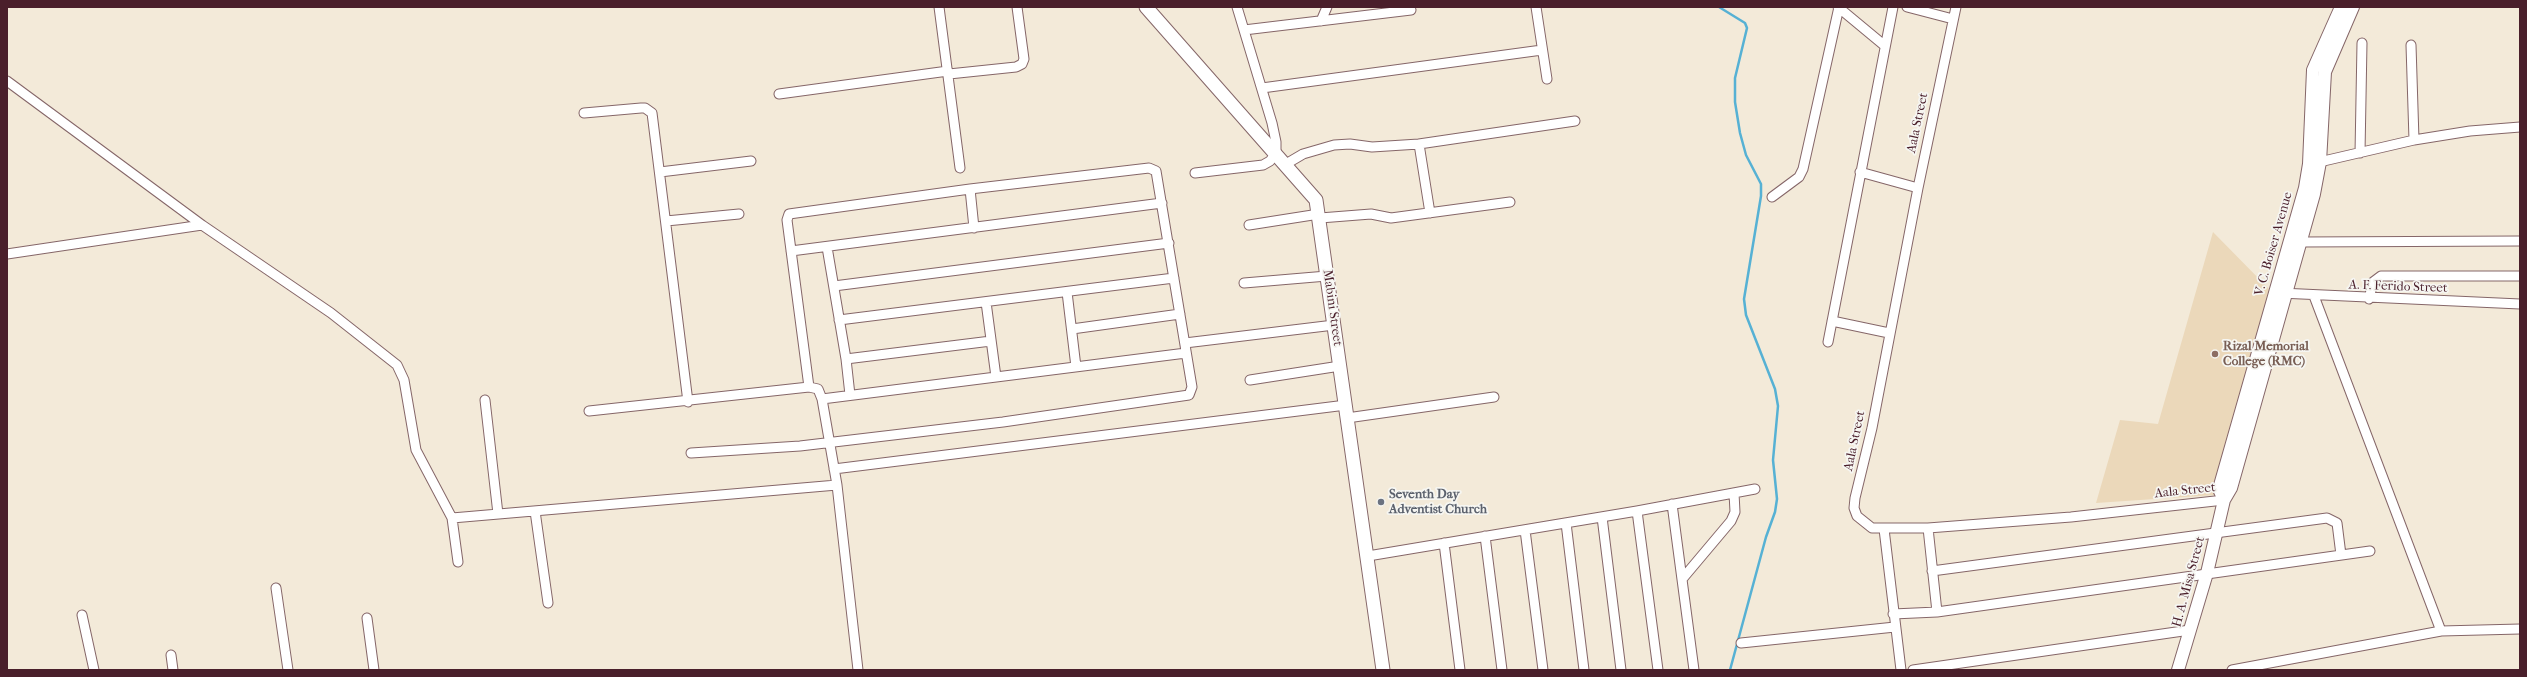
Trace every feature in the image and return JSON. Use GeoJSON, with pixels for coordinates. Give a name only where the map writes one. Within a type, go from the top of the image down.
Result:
{"type":"FeatureCollection","features":[{"type":"Feature","properties":{"kind":"main road","name":"Mabini Street"},"geometry":{"type":"LineString","coordinates":[[1146,7],[1313,194],[1319,216],[1383,670]]}},
{"type":"Feature","properties":{"kind":"street"},"geometry":{"type":"LineString","coordinates":[[940,7],[960,168]]}},
{"type":"Feature","properties":{"kind":"street"},"geometry":{"type":"LineString","coordinates":[[779,94],[948,73],[1016,67],[1022,64],[1024,59],[1017,7]]}},
{"type":"Feature","properties":{"kind":"street"},"geometry":{"type":"LineString","coordinates":[[1195,173],[1263,165],[1270,161],[1276,153],[1275,135],[1262,88],[1236,7]]}},
{"type":"Feature","properties":{"kind":"street"},"geometry":{"type":"LineString","coordinates":[[1321,21],[1327,7]]}},
{"type":"Feature","properties":{"kind":"street"},"geometry":{"type":"LineString","coordinates":[[1536,7],[1547,79]]}},
{"type":"Feature","properties":{"kind":"street"},"geometry":{"type":"LineString","coordinates":[[1772,197],[1799,177],[1803,169],[1838,7],[1885,46]]}},
{"type":"Feature","properties":{"kind":"street"},"geometry":{"type":"LineString","coordinates":[[1828,342],[1893,7]]}},
{"type":"Feature","properties":{"kind":"street"},"geometry":{"type":"LineString","coordinates":[[1907,7],[1953,19]]}},
{"type":"Feature","properties":{"kind":"street","name":"Aala Street"},"geometry":{"type":"LineString","coordinates":[[1956,7],[1889,333],[1872,428],[1854,508],[1864,523],[1872,528],[1928,528],[2071,517],[2225,492]]}},
{"type":"Feature","properties":{"kind":"street","name":"V. C. Boiser Avenue"},"geometry":{"type":"LineString","coordinates":[[2225,492],[2315,163],[2313,70],[2341,7]]}},
{"type":"Feature","properties":{"kind":"street","name":"V. C. Boiser Avenue"},"geometry":{"type":"LineString","coordinates":[[2280,294],[2301,242],[2315,163],[2325,72],[2353,7]]}},
{"type":"Feature","properties":{"kind":"street"},"geometry":{"type":"LineString","coordinates":[[1244,30],[1351,19],[1411,10]]}},
{"type":"Feature","properties":{"kind":"street"},"geometry":{"type":"LineString","coordinates":[[2360,153],[2362,43]]}},
{"type":"Feature","properties":{"kind":"street"},"geometry":{"type":"LineString","coordinates":[[2411,45],[2414,140]]}},
{"type":"Feature","properties":{"kind":"street"},"geometry":{"type":"LineString","coordinates":[[1262,88],[1348,78],[1542,50]]}},
{"type":"Feature","properties":{"kind":"street"},"geometry":{"type":"LineString","coordinates":[[7,81],[202,225],[331,313],[397,365],[404,380],[416,450],[452,518],[458,562]]}},
{"type":"Feature","properties":{"kind":"street"},"geometry":{"type":"LineString","coordinates":[[584,113],[641,108],[649,110],[653,118],[688,402]]}},
{"type":"Feature","properties":{"kind":"street"},"geometry":{"type":"LineString","coordinates":[[1286,164],[1303,154],[1334,145],[1350,144],[1372,147],[1419,144],[1575,121]]}},
{"type":"Feature","properties":{"kind":"street"},"geometry":{"type":"LineString","coordinates":[[2315,163],[2414,140],[2470,131],[2520,127]]}},
{"type":"Feature","properties":{"kind":"street"},"geometry":{"type":"LineString","coordinates":[[1419,144],[1430,213]]}},
{"type":"Feature","properties":{"kind":"street"},"geometry":{"type":"LineString","coordinates":[[660,172],[751,162]]}},
{"type":"Feature","properties":{"kind":"street"},"geometry":{"type":"LineString","coordinates":[[692,453],[829,442],[1003,422],[1186,396],[1192,390],[1158,174],[1152,167],[970,189],[789,214],[787,220],[809,387]]}},
{"type":"Feature","properties":{"kind":"street"},"geometry":{"type":"LineString","coordinates":[[1860,172],[1918,188]]}},
{"type":"Feature","properties":{"kind":"street"},"geometry":{"type":"LineString","coordinates":[[970,189],[974,228]]}},
{"type":"Feature","properties":{"kind":"street"},"geometry":{"type":"LineString","coordinates":[[1249,225],[1319,216],[1371,214],[1391,218],[1510,202]]}},
{"type":"Feature","properties":{"kind":"street"},"geometry":{"type":"LineString","coordinates":[[791,251],[1162,203]]}},
{"type":"Feature","properties":{"kind":"street"},"geometry":{"type":"LineString","coordinates":[[666,221],[739,214]]}},
{"type":"Feature","properties":{"kind":"street"},"geometry":{"type":"LineString","coordinates":[[7,254],[202,225]]}},
{"type":"Feature","properties":{"kind":"street"},"geometry":{"type":"LineString","coordinates":[[2301,242],[2520,241]]}},
{"type":"Feature","properties":{"kind":"street"},"geometry":{"type":"LineString","coordinates":[[834,286],[1169,243]]}},
{"type":"Feature","properties":{"kind":"street"},"geometry":{"type":"LineString","coordinates":[[827,247],[846,359],[850,395]]}},
{"type":"Feature","properties":{"kind":"street"},"geometry":{"type":"LineString","coordinates":[[1244,283],[1327,276]]}},
{"type":"Feature","properties":{"kind":"street"},"geometry":{"type":"LineString","coordinates":[[2369,299],[2373,282],[2381,276],[2520,276]]}},
{"type":"Feature","properties":{"kind":"street"},"geometry":{"type":"LineString","coordinates":[[839,320],[1174,278]]}},
{"type":"Feature","properties":{"kind":"street"},"geometry":{"type":"LineString","coordinates":[[1067,292],[1076,367]]}},
{"type":"Feature","properties":{"kind":"street","name":"A. F. Ferido Street"},"geometry":{"type":"LineString","coordinates":[[2280,294],[2369,299],[2520,304]]}},
{"type":"Feature","properties":{"kind":"street"},"geometry":{"type":"LineString","coordinates":[[2314,296],[2441,631]]}},
{"type":"Feature","properties":{"kind":"street"},"geometry":{"type":"LineString","coordinates":[[986,302],[996,377]]}},
{"type":"Feature","properties":{"kind":"street"},"geometry":{"type":"LineString","coordinates":[[1072,329],[1180,314]]}},
{"type":"Feature","properties":{"kind":"street"},"geometry":{"type":"LineString","coordinates":[[1832,321],[1889,333]]}},
{"type":"Feature","properties":{"kind":"street"},"geometry":{"type":"LineString","coordinates":[[1185,343],[1334,325]]}},
{"type":"Feature","properties":{"kind":"street"},"geometry":{"type":"LineString","coordinates":[[846,359],[991,341]]}},
{"type":"Feature","properties":{"kind":"street"},"geometry":{"type":"LineString","coordinates":[[822,399],[1186,353]]}},
{"type":"Feature","properties":{"kind":"street"},"geometry":{"type":"LineString","coordinates":[[1250,380],[1340,366]]}},
{"type":"Feature","properties":{"kind":"street"},"geometry":{"type":"LineString","coordinates":[[589,411],[688,402],[809,387],[818,389],[822,399],[837,484],[858,670]]}},
{"type":"Feature","properties":{"kind":"street"},"geometry":{"type":"LineString","coordinates":[[834,469],[1494,397]]}},
{"type":"Feature","properties":{"kind":"street"},"geometry":{"type":"LineString","coordinates":[[485,400],[498,514]]}},
{"type":"Feature","properties":{"kind":"street"},"geometry":{"type":"LineString","coordinates":[[452,518],[837,484]]}},
{"type":"Feature","properties":{"kind":"street"},"geometry":{"type":"LineString","coordinates":[[1368,556],[1637,511],[1755,489]]}},
{"type":"Feature","properties":{"kind":"street","name":"H. A. Misa Street"},"geometry":{"type":"LineString","coordinates":[[2178,670],[2207,574],[2225,492]]}},
{"type":"Feature","properties":{"kind":"street"},"geometry":{"type":"LineString","coordinates":[[1683,578],[1731,521],[1735,512],[1734,493]]}},
{"type":"Feature","properties":{"kind":"street"},"geometry":{"type":"LineString","coordinates":[[1672,504],[1694,670]]}},
{"type":"Feature","properties":{"kind":"street"},"geometry":{"type":"LineString","coordinates":[[535,511],[548,603]]}},
{"type":"Feature","properties":{"kind":"street"},"geometry":{"type":"LineString","coordinates":[[1637,511],[1658,670]]}},
{"type":"Feature","properties":{"kind":"street"},"geometry":{"type":"LineString","coordinates":[[1602,517],[1621,670]]}},
{"type":"Feature","properties":{"kind":"street"},"geometry":{"type":"LineString","coordinates":[[1932,571],[2332,519],[2337,523],[2341,555]]}},
{"type":"Feature","properties":{"kind":"street"},"geometry":{"type":"LineString","coordinates":[[1566,523],[1584,670]]}},
{"type":"Feature","properties":{"kind":"street"},"geometry":{"type":"LineString","coordinates":[[1928,528],[1937,612]]}},
{"type":"Feature","properties":{"kind":"street"},"geometry":{"type":"LineString","coordinates":[[1884,529],[1893,614],[1901,670]]}},
{"type":"Feature","properties":{"kind":"street"},"geometry":{"type":"LineString","coordinates":[[1525,530],[1543,670]]}},
{"type":"Feature","properties":{"kind":"street"},"geometry":{"type":"LineString","coordinates":[[1485,536],[1502,670]]}},
{"type":"Feature","properties":{"kind":"street"},"geometry":{"type":"LineString","coordinates":[[1444,543],[1460,670]]}},
{"type":"Feature","properties":{"kind":"street"},"geometry":{"type":"LineString","coordinates":[[1893,614],[1937,612],[2370,551]]}},
{"type":"Feature","properties":{"kind":"street"},"geometry":{"type":"LineString","coordinates":[[276,588],[288,670]]}},
{"type":"Feature","properties":{"kind":"street"},"geometry":{"type":"LineString","coordinates":[[82,615],[94,670]]}},
{"type":"Feature","properties":{"kind":"street"},"geometry":{"type":"LineString","coordinates":[[367,618],[374,670]]}},
{"type":"Feature","properties":{"kind":"street"},"geometry":{"type":"LineString","coordinates":[[1741,643],[1895,627]]}},
{"type":"Feature","properties":{"kind":"street"},"geometry":{"type":"LineString","coordinates":[[2232,670],[2441,631],[2520,629]]}},
{"type":"Feature","properties":{"kind":"street"},"geometry":{"type":"LineString","coordinates":[[1913,670],[2190,630]]}},
{"type":"Feature","properties":{"kind":"street"},"geometry":{"type":"LineString","coordinates":[[171,655],[173,670]]}},
{"type":"Feature","properties":{"kind":"shaded area","name":"Rizal Memorial College (RMC)"},"geometry":{"type":"Polygon","coordinates":[[[2213,232],[2269,289],[2214,495],[2096,503],[2120,420],[2158,424],[2213,232]]]}},
{"type":"Feature","properties":{"kind":"waterway"},"geometry":{"type":"LineString","coordinates":[[1719,7],[1745,23],[1747,28],[1735,78],[1735,102],[1740,133],[1746,155],[1761,184],[1761,196],[1744,299],[1746,315],[1775,389],[1778,406],[1773,460],[1777,499],[1775,512],[1766,537],[1730,670]]}},
{"type":"Feature","properties":{"kind":"place","name":"Rizal Memorial College (RMC)"},"geometry":{"type":"Point","coordinates":[2215,354]}},
{"type":"Feature","properties":{"kind":"place","name":"Seventh Day Adventist Church"},"geometry":{"type":"Point","coordinates":[1381,502]}}]}
